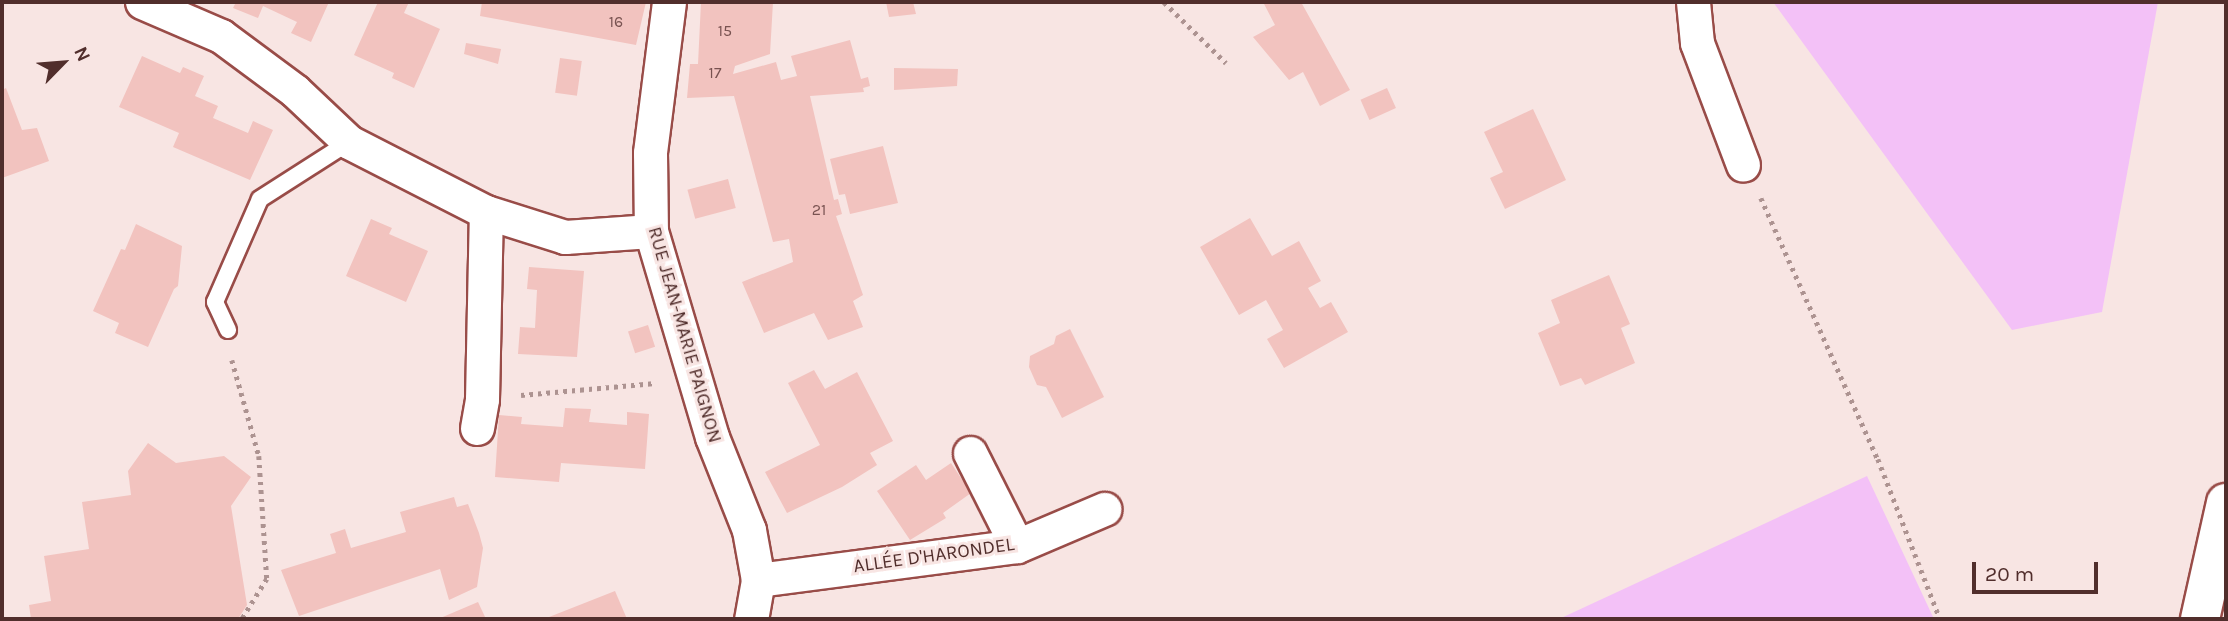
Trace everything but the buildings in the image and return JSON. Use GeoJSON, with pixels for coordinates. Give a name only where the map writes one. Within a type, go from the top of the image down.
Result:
{"type":"FeatureCollection","features":[{"type":"Feature","properties":{"kind":"main road"},"geometry":{"type":"LineString","coordinates":[[2200,619],[2226,503]]}},
{"type":"Feature","properties":{"kind":"street"},"geometry":{"type":"LineString","coordinates":[[142,2],[221,36],[295,92],[349,142],[486,212],[565,237],[651,231]]}},
{"type":"Feature","properties":{"kind":"street","name":"RUE JEAN-MARIE PAIGNON"},"geometry":{"type":"LineString","coordinates":[[669,2],[650,153],[651,231],[712,437],[749,530],[758,580],[751,619]]}},
{"type":"Feature","properties":{"kind":"street"},"geometry":{"type":"LineString","coordinates":[[1693,2],[1697,43],[1743,165]]}},
{"type":"Feature","properties":{"kind":"street"},"geometry":{"type":"LineString","coordinates":[[479,413],[486,212]]}},
{"type":"Feature","properties":{"kind":"street"},"geometry":{"type":"LineString","coordinates":[[970,453],[1017,546]]}},
{"type":"Feature","properties":{"kind":"street","name":"ALLÉE D'HARONDEL"},"geometry":{"type":"LineString","coordinates":[[758,580],[1017,546],[1104,509]]}},
{"type":"Feature","properties":{"kind":"lane"},"geometry":{"type":"LineString","coordinates":[[228,330],[215,302],[260,199],[349,142]]}},
{"type":"Feature","properties":{"kind":"path"},"geometry":{"type":"LineString","coordinates":[[1164,2],[1226,63]]}},
{"type":"Feature","properties":{"kind":"path"},"geometry":{"type":"LineString","coordinates":[[1743,165],[1878,459],[1940,619]]}},
{"type":"Feature","properties":{"kind":"path"},"geometry":{"type":"LineString","coordinates":[[215,302],[259,456],[267,579],[242,619]]}},
{"type":"Feature","properties":{"kind":"path"},"geometry":{"type":"LineString","coordinates":[[479,413],[697,379]]}},
{"type":"Feature","properties":{"kind":"shaded area"},"geometry":{"type":"Polygon","coordinates":[[[1773,2],[2158,2],[2102,312],[2012,330],[1773,2]]]}},
{"type":"Feature","properties":{"kind":"shaded area"},"geometry":{"type":"Polygon","coordinates":[[[1867,476],[1934,619],[1559,619],[1867,476]]]}}]}
